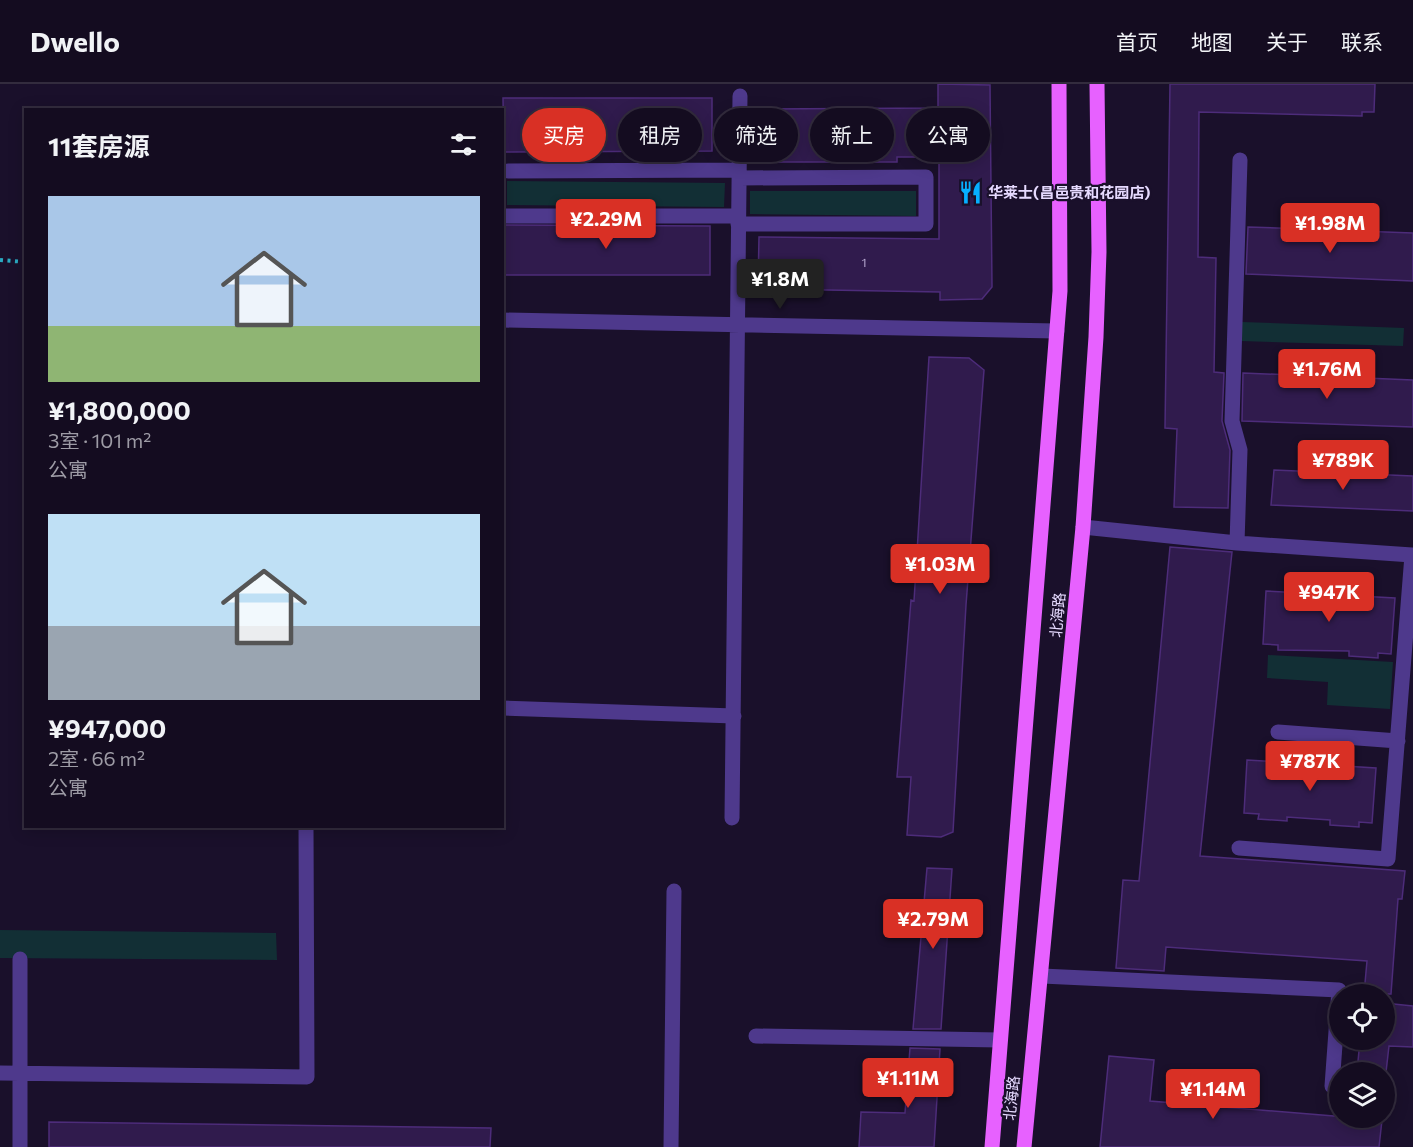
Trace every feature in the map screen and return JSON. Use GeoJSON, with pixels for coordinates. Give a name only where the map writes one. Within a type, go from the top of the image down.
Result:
{"type":"FeatureCollection","features":[{"type":"Feature","properties":{"kind":"main road","name":"北海路"},"geometry":{"type":"LineString","coordinates":[[992,1147],[1057,331],[1060,260],[1059,84]]}},
{"type":"Feature","properties":{"kind":"main road","name":"北海路"},"geometry":{"type":"LineString","coordinates":[[1024,1147],[1083,527],[1099,261],[1097,84]]}},
{"type":"Feature","properties":{"kind":"street"},"geometry":{"type":"LineString","coordinates":[[732,818],[740,96]]}},
{"type":"Feature","properties":{"kind":"street"},"geometry":{"type":"LineString","coordinates":[[1237,543],[1240,450],[1232,421],[1239,160]]}},
{"type":"Feature","properties":{"kind":"street"},"geometry":{"type":"LineString","coordinates":[[505,216],[926,224],[926,177],[508,171]]}},
{"type":"Feature","properties":{"kind":"street"},"geometry":{"type":"LineString","coordinates":[[504,320],[1057,331]]}},
{"type":"Feature","properties":{"kind":"street"},"geometry":{"type":"LineString","coordinates":[[1083,527],[1237,543],[1412,555],[1388,859],[1239,848]]}},
{"type":"Feature","properties":{"kind":"street"},"geometry":{"type":"LineString","coordinates":[[504,708],[734,716]]}},
{"type":"Feature","properties":{"kind":"street"},"geometry":{"type":"LineString","coordinates":[[1278,732],[1398,741]]}},
{"type":"Feature","properties":{"kind":"street"},"geometry":{"type":"LineString","coordinates":[[0,1073],[307,1077],[306,828]]}},
{"type":"Feature","properties":{"kind":"street"},"geometry":{"type":"LineString","coordinates":[[671,1147],[674,891]]}},
{"type":"Feature","properties":{"kind":"street"},"geometry":{"type":"LineString","coordinates":[[20,959],[20,1147]]}},
{"type":"Feature","properties":{"kind":"street"},"geometry":{"type":"LineString","coordinates":[[1042,976],[1339,990],[1334,1062]]}},
{"type":"Feature","properties":{"kind":"street"},"geometry":{"type":"LineString","coordinates":[[756,1036],[1000,1040]]}},
{"type":"Feature","properties":{"kind":"path"},"geometry":{"type":"LineString","coordinates":[[0,260],[24,262]]}},
{"type":"Feature","properties":{"kind":"green space"},"geometry":{"type":"Polygon","coordinates":[[[507,181],[725,183],[724,207],[507,205],[507,181]]]}},
{"type":"Feature","properties":{"kind":"green space"},"geometry":{"type":"Polygon","coordinates":[[[750,191],[916,191],[916,216],[750,214],[750,191]]]}},
{"type":"Feature","properties":{"kind":"green space"},"geometry":{"type":"Polygon","coordinates":[[[1242,322],[1404,328],[1403,346],[1241,341],[1242,322]]]}},
{"type":"Feature","properties":{"kind":"green space"},"geometry":{"type":"Polygon","coordinates":[[[1268,655],[1393,662],[1390,709],[1327,705],[1328,682],[1267,678],[1268,655]]]}},
{"type":"Feature","properties":{"kind":"green space"},"geometry":{"type":"Polygon","coordinates":[[[0,930],[276,933],[277,960],[0,958],[0,930]]]}},
{"type":"Feature","properties":{"kind":"building"},"geometry":{"type":"Polygon","coordinates":[[[938,84],[990,85],[992,287],[982,299],[940,300],[940,292],[771,289],[771,285],[758,285],[759,237],[939,239],[939,162],[990,162],[990,108],[938,108],[938,84]]]}},
{"type":"Feature","properties":{"kind":"building"},"geometry":{"type":"Polygon","coordinates":[[[1170,84],[1375,84],[1374,112],[1362,112],[1362,116],[1199,112],[1198,257],[1216,258],[1214,372],[1224,373],[1222,421],[1230,450],[1228,508],[1174,507],[1177,429],[1165,428],[1170,84]]]}},
{"type":"Feature","properties":{"kind":"building"},"geometry":{"type":"Polygon","coordinates":[[[503,98],[712,98],[712,151],[702,151],[702,108],[618,108],[618,151],[606,152],[606,108],[522,108],[522,152],[504,152],[503,98]]]}},
{"type":"Feature","properties":{"kind":"building"},"geometry":{"type":"Polygon","coordinates":[[[894,108],[906,108],[906,157],[897,157],[897,162],[894,162],[894,108]]]}},
{"type":"Feature","properties":{"kind":"building"},"geometry":{"type":"Polygon","coordinates":[[[798,109],[810,109],[810,162],[798,162],[798,109]]]}},
{"type":"Feature","properties":{"kind":"building"},"geometry":{"type":"Polygon","coordinates":[[[504,225],[710,226],[710,275],[504,275],[504,225]]]}},
{"type":"Feature","properties":{"kind":"building"},"geometry":{"type":"Polygon","coordinates":[[[1248,227],[1413,233],[1413,281],[1246,274],[1248,227]]]}},
{"type":"Feature","properties":{"kind":"building"},"geometry":{"type":"Polygon","coordinates":[[[929,357],[969,358],[984,370],[966,605],[953,832],[941,837],[907,835],[911,777],[897,777],[911,600],[914,601],[929,357]]]}},
{"type":"Feature","properties":{"kind":"building"},"geometry":{"type":"Polygon","coordinates":[[[1243,373],[1413,380],[1413,427],[1242,421],[1243,373]]]}},
{"type":"Feature","properties":{"kind":"building"},"geometry":{"type":"Polygon","coordinates":[[[1274,470],[1413,476],[1413,511],[1271,505],[1274,470]]]}},
{"type":"Feature","properties":{"kind":"building"},"geometry":{"type":"Polygon","coordinates":[[[1170,547],[1232,552],[1200,856],[1405,871],[1402,899],[1398,899],[1392,984],[1365,984],[1367,961],[1166,947],[1164,971],[1116,968],[1123,880],[1139,881],[1170,547]]]}},
{"type":"Feature","properties":{"kind":"building"},"geometry":{"type":"Polygon","coordinates":[[[1266,591],[1395,598],[1391,654],[1378,653],[1378,658],[1349,656],[1349,651],[1278,650],[1278,645],[1263,644],[1266,591]]]}},
{"type":"Feature","properties":{"kind":"building"},"geometry":{"type":"Polygon","coordinates":[[[1247,760],[1376,768],[1372,823],[1359,822],[1359,827],[1330,825],[1330,820],[1287,817],[1287,821],[1258,819],[1259,814],[1244,813],[1247,760]]]}},
{"type":"Feature","properties":{"kind":"building"},"geometry":{"type":"Polygon","coordinates":[[[927,868],[952,869],[941,1029],[913,1029],[927,868]]]}},
{"type":"Feature","properties":{"kind":"building"},"geometry":{"type":"Polygon","coordinates":[[[1395,1004],[1413,1006],[1413,1047],[1395,1046],[1395,1004]]]}},
{"type":"Feature","properties":{"kind":"building"},"geometry":{"type":"Polygon","coordinates":[[[910,1048],[940,1049],[934,1147],[859,1147],[861,1112],[905,1113],[910,1048]]]}},
{"type":"Feature","properties":{"kind":"building"},"geometry":{"type":"Polygon","coordinates":[[[1359,1050],[1389,1050],[1387,1062],[1358,1062],[1359,1050]]]}},
{"type":"Feature","properties":{"kind":"building"},"geometry":{"type":"Polygon","coordinates":[[[1109,1056],[1154,1060],[1150,1101],[1329,1116],[1329,1128],[1381,1128],[1379,1147],[1100,1147],[1109,1056]]]}},
{"type":"Feature","properties":{"kind":"building"},"geometry":{"type":"Polygon","coordinates":[[[49,1122],[491,1128],[490,1147],[49,1147],[49,1122]]]}},
{"type":"Feature","properties":{"kind":"place","name":"华莱士(昌邑贵和花园店)"},"geometry":{"type":"Point","coordinates":[970,192]}}]}
